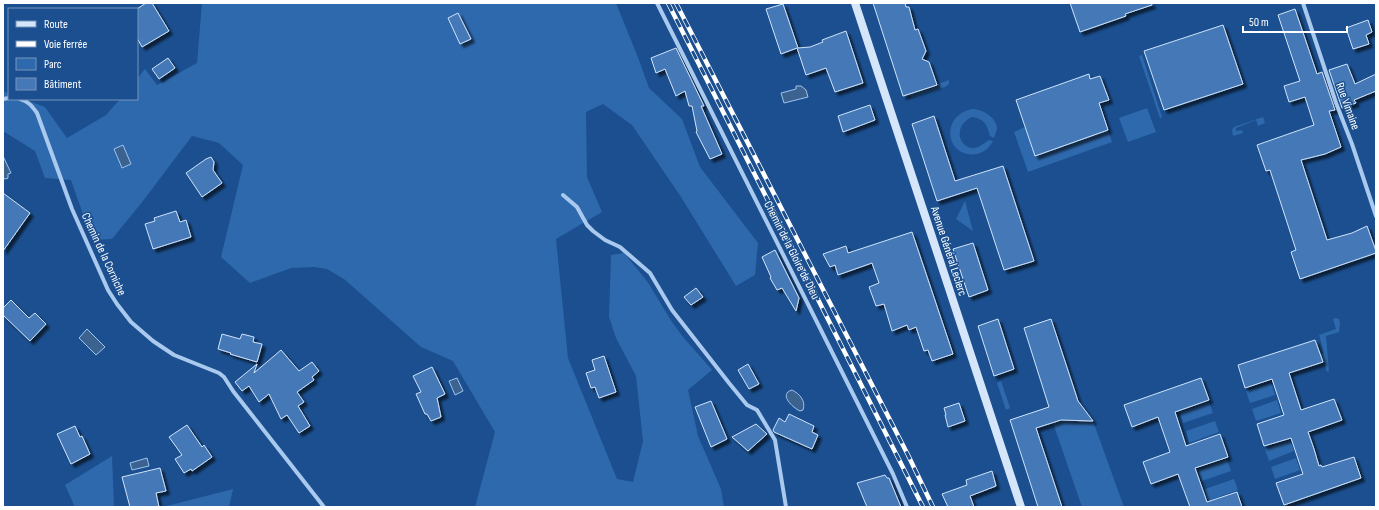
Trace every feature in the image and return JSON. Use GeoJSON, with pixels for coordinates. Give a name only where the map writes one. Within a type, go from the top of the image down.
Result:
{"type":"FeatureCollection","features":[{"type":"Feature","properties":{"kind":"main road","name":"Avenue Général Leclerc"},"geometry":{"type":"LineString","coordinates":[[855,3],[1021,507]]}},
{"type":"Feature","properties":{"kind":"street","name":"Chemin de la Gloire de Dieu"},"geometry":{"type":"LineString","coordinates":[[657,3],[893,474],[907,507]]}},
{"type":"Feature","properties":{"kind":"street","name":"Rue Vimaine"},"geometry":{"type":"LineString","coordinates":[[1303,3],[1336,103],[1352,144],[1376,216]]}},
{"type":"Feature","properties":{"kind":"street","name":"Chemin de la Corniche"},"geometry":{"type":"LineString","coordinates":[[23,100],[32,106],[37,114],[72,209],[108,290],[117,304],[142,332],[163,348],[174,355],[208,368],[224,377],[233,391],[324,507]]}},
{"type":"Feature","properties":{"kind":"street"},"geometry":{"type":"LineString","coordinates":[[563,194],[576,207],[587,225],[605,240],[620,247],[650,273],[672,310],[729,383],[747,405],[758,410],[775,440],[786,507]]}},
{"type":"Feature","properties":{"kind":"green space"},"geometry":{"type":"Polygon","coordinates":[[[202,3],[616,3],[649,88],[682,119],[700,167],[758,243],[755,275],[736,286],[681,197],[632,125],[603,104],[586,112],[587,177],[602,212],[556,239],[568,358],[617,479],[633,482],[643,441],[636,376],[616,338],[609,317],[611,255],[624,253],[647,281],[683,337],[712,370],[688,390],[698,436],[721,489],[724,507],[475,507],[495,432],[453,361],[421,347],[344,279],[327,269],[314,267],[291,268],[250,283],[221,257],[243,165],[219,143],[192,136],[112,239],[92,240],[71,180],[45,178],[35,151],[3,131],[3,91],[8,94],[8,100],[26,100],[45,107],[67,138],[106,115],[119,100],[138,100],[138,78],[145,69],[157,85],[197,63],[202,3]]]}},
{"type":"Feature","properties":{"kind":"green space"},"geometry":{"type":"Polygon","coordinates":[[[1142,55],[1162,117],[1160,118],[1139,56],[1142,55]]]}},
{"type":"Feature","properties":{"kind":"green space"},"geometry":{"type":"Polygon","coordinates":[[[949,80],[949,84],[945,87],[912,97],[910,96],[904,98],[903,96],[949,80]]]}},
{"type":"Feature","properties":{"kind":"green space"},"geometry":{"type":"Polygon","coordinates":[[[1147,108],[1156,132],[1128,142],[1119,118],[1147,108]]]}},
{"type":"Feature","properties":{"kind":"green space"},"geometry":{"type":"Polygon","coordinates":[[[972,109],[980,110],[988,114],[994,120],[997,128],[994,138],[990,136],[985,123],[980,119],[972,117],[965,121],[961,127],[960,138],[967,146],[972,148],[978,147],[989,140],[993,141],[990,146],[982,152],[977,154],[967,154],[959,150],[953,144],[950,136],[954,120],[961,113],[972,109]]]}},
{"type":"Feature","properties":{"kind":"green space"},"geometry":{"type":"Polygon","coordinates":[[[1263,117],[1265,123],[1258,126],[1256,120],[1236,128],[1236,131],[1242,130],[1243,133],[1233,136],[1232,130],[1234,127],[1263,117]]]}},
{"type":"Feature","properties":{"kind":"green space"},"geometry":{"type":"Polygon","coordinates":[[[1025,127],[1035,155],[1108,130],[1112,142],[1028,172],[1014,132],[1025,127]]]}},
{"type":"Feature","properties":{"kind":"green space"},"geometry":{"type":"Polygon","coordinates":[[[965,201],[973,231],[956,219],[965,201]]]}},
{"type":"Feature","properties":{"kind":"green space"},"geometry":{"type":"Polygon","coordinates":[[[1333,319],[1339,319],[1340,322],[1339,332],[1326,336],[1329,371],[1327,372],[1321,354],[1324,353],[1319,335],[1336,329],[1333,319]]]}},
{"type":"Feature","properties":{"kind":"green space"},"geometry":{"type":"Polygon","coordinates":[[[1001,381],[1010,408],[1006,410],[997,383],[1001,381]]]}},
{"type":"Feature","properties":{"kind":"green space"},"geometry":{"type":"Polygon","coordinates":[[[1271,383],[1275,395],[1250,403],[1246,391],[1271,383]]]}},
{"type":"Feature","properties":{"kind":"green space"},"geometry":{"type":"Polygon","coordinates":[[[1277,400],[1281,413],[1256,421],[1252,409],[1277,400]]]}},
{"type":"Feature","properties":{"kind":"green space"},"geometry":{"type":"Polygon","coordinates":[[[1209,402],[1213,413],[1183,423],[1180,412],[1209,402]]]}},
{"type":"Feature","properties":{"kind":"green space"},"geometry":{"type":"Polygon","coordinates":[[[1070,420],[1093,421],[1124,507],[1082,507],[1053,423],[1070,420]]]}},
{"type":"Feature","properties":{"kind":"green space"},"geometry":{"type":"Polygon","coordinates":[[[1215,421],[1219,432],[1189,443],[1186,431],[1215,421]]]}},
{"type":"Feature","properties":{"kind":"green space"},"geometry":{"type":"Polygon","coordinates":[[[1290,440],[1294,451],[1269,461],[1265,449],[1290,440]]]}},
{"type":"Feature","properties":{"kind":"green space"},"geometry":{"type":"Polygon","coordinates":[[[112,456],[114,507],[75,507],[65,485],[112,456]]]}},
{"type":"Feature","properties":{"kind":"green space"},"geometry":{"type":"Polygon","coordinates":[[[1296,458],[1300,470],[1275,479],[1271,467],[1296,458]]]}},
{"type":"Feature","properties":{"kind":"green space"},"geometry":{"type":"Polygon","coordinates":[[[1227,459],[1231,471],[1202,481],[1198,470],[1227,459]]]}},
{"type":"Feature","properties":{"kind":"green space"},"geometry":{"type":"Polygon","coordinates":[[[1234,479],[1238,490],[1208,501],[1205,489],[1234,479]]]}},
{"type":"Feature","properties":{"kind":"green space"},"geometry":{"type":"Polygon","coordinates":[[[233,489],[229,507],[163,507],[233,489]]]}},
{"type":"Feature","properties":{"kind":"shaded area"},"geometry":{"type":"Polygon","coordinates":[[[796,86],[801,86],[806,90],[808,97],[784,103],[781,93],[796,89],[796,86]]]}},
{"type":"Feature","properties":{"kind":"shaded area"},"geometry":{"type":"Polygon","coordinates":[[[123,145],[131,164],[122,168],[114,149],[123,145]]]}},
{"type":"Feature","properties":{"kind":"shaded area"},"geometry":{"type":"Polygon","coordinates":[[[3,156],[11,173],[8,174],[8,178],[6,179],[3,178],[3,156]]]}},
{"type":"Feature","properties":{"kind":"shaded area"},"geometry":{"type":"Polygon","coordinates":[[[87,329],[105,347],[96,355],[79,338],[87,329]]]}},
{"type":"Feature","properties":{"kind":"shaded area"},"geometry":{"type":"Polygon","coordinates":[[[457,378],[463,391],[455,395],[449,381],[457,378]]]}},
{"type":"Feature","properties":{"kind":"shaded area"},"geometry":{"type":"Polygon","coordinates":[[[792,390],[802,398],[804,404],[803,410],[800,411],[788,401],[786,395],[792,390]]]}},
{"type":"Feature","properties":{"kind":"shaded area"},"geometry":{"type":"Polygon","coordinates":[[[147,458],[149,466],[132,470],[130,463],[147,458]]]}},
{"type":"Feature","properties":{"kind":"building"},"geometry":{"type":"Polygon","coordinates":[[[146,3],[152,3],[169,31],[142,47],[138,40],[138,8],[146,3]]]}},
{"type":"Feature","properties":{"kind":"building"},"geometry":{"type":"Polygon","coordinates":[[[873,3],[905,3],[906,7],[909,7],[915,30],[918,29],[926,51],[922,59],[929,62],[937,85],[903,96],[873,3]]]}},
{"type":"Feature","properties":{"kind":"building"},"geometry":{"type":"Polygon","coordinates":[[[1070,3],[1152,3],[1152,5],[1080,32],[1070,3]]]}},
{"type":"Feature","properties":{"kind":"building"},"geometry":{"type":"Polygon","coordinates":[[[783,4],[798,48],[810,47],[823,42],[822,40],[846,31],[863,83],[835,92],[826,68],[806,75],[797,48],[781,54],[766,9],[783,4]]]}},
{"type":"Feature","properties":{"kind":"building"},"geometry":{"type":"Polygon","coordinates":[[[1295,9],[1317,74],[1322,72],[1335,110],[1329,111],[1341,147],[1325,154],[1301,160],[1327,240],[1352,233],[1367,226],[1376,251],[1376,253],[1300,279],[1291,252],[1296,250],[1270,170],[1266,171],[1257,145],[1314,125],[1305,97],[1289,102],[1284,86],[1300,81],[1278,15],[1295,9]]]}},
{"type":"Feature","properties":{"kind":"building"},"geometry":{"type":"Polygon","coordinates":[[[458,13],[471,39],[460,44],[448,18],[458,13]]]}},
{"type":"Feature","properties":{"kind":"building"},"geometry":{"type":"Polygon","coordinates":[[[1368,20],[1372,32],[1366,35],[1369,44],[1353,49],[1346,28],[1368,20]]]}},
{"type":"Feature","properties":{"kind":"building"},"geometry":{"type":"Polygon","coordinates":[[[1223,25],[1243,84],[1164,110],[1144,51],[1223,25]]]}},
{"type":"Feature","properties":{"kind":"building"},"geometry":{"type":"Polygon","coordinates":[[[676,48],[704,106],[701,106],[722,154],[710,159],[696,132],[692,106],[689,106],[685,91],[676,96],[665,69],[656,73],[651,58],[676,48]]]}},
{"type":"Feature","properties":{"kind":"building"},"geometry":{"type":"Polygon","coordinates":[[[168,58],[175,68],[159,79],[152,69],[168,58]]]}},
{"type":"Feature","properties":{"kind":"building"},"geometry":{"type":"Polygon","coordinates":[[[1347,64],[1355,84],[1376,74],[1376,91],[1354,100],[1356,103],[1342,108],[1329,70],[1347,64]]]}},
{"type":"Feature","properties":{"kind":"building"},"geometry":{"type":"Polygon","coordinates":[[[1089,74],[1090,79],[1100,76],[1109,100],[1099,103],[1108,130],[1035,156],[1016,100],[1089,74]]]}},
{"type":"Feature","properties":{"kind":"building"},"geometry":{"type":"Polygon","coordinates":[[[870,105],[875,120],[843,132],[838,116],[870,105]]]}},
{"type":"Feature","properties":{"kind":"building"},"geometry":{"type":"Polygon","coordinates":[[[934,116],[955,181],[1003,166],[1034,261],[1004,270],[977,188],[937,201],[912,124],[934,116]]]}},
{"type":"Feature","properties":{"kind":"building"},"geometry":{"type":"Polygon","coordinates":[[[211,157],[214,162],[213,170],[222,183],[202,197],[186,173],[211,157]]]}},
{"type":"Feature","properties":{"kind":"building"},"geometry":{"type":"Polygon","coordinates":[[[3,193],[30,213],[3,251],[3,193]]]}},
{"type":"Feature","properties":{"kind":"building"},"geometry":{"type":"Polygon","coordinates":[[[176,211],[180,222],[186,220],[191,237],[153,249],[145,224],[155,221],[154,218],[176,211]]]}},
{"type":"Feature","properties":{"kind":"building"},"geometry":{"type":"Polygon","coordinates":[[[912,232],[953,354],[932,361],[928,350],[924,351],[916,327],[909,330],[907,325],[892,331],[884,304],[876,306],[869,287],[879,283],[872,263],[838,275],[835,265],[830,267],[823,254],[846,246],[848,253],[912,232]]]}},
{"type":"Feature","properties":{"kind":"building"},"geometry":{"type":"Polygon","coordinates":[[[973,243],[988,290],[969,297],[953,249],[973,243]]]}},
{"type":"Feature","properties":{"kind":"building"},"geometry":{"type":"Polygon","coordinates":[[[775,250],[799,298],[796,311],[782,288],[777,290],[770,278],[771,277],[762,257],[775,250]]]}},
{"type":"Feature","properties":{"kind":"building"},"geometry":{"type":"Polygon","coordinates":[[[696,288],[703,297],[691,305],[684,297],[696,288]]]}},
{"type":"Feature","properties":{"kind":"building"},"geometry":{"type":"Polygon","coordinates":[[[11,300],[29,318],[35,313],[46,324],[30,341],[3,315],[3,308],[11,300]]]}},
{"type":"Feature","properties":{"kind":"building"},"geometry":{"type":"Polygon","coordinates":[[[998,319],[1014,369],[994,376],[978,326],[998,319]]]}},
{"type":"Feature","properties":{"kind":"building"},"geometry":{"type":"Polygon","coordinates":[[[1051,319],[1078,401],[1093,421],[1061,420],[1036,428],[1062,507],[1038,507],[1010,420],[1049,407],[1024,328],[1051,319]]]}},
{"type":"Feature","properties":{"kind":"building"},"geometry":{"type":"Polygon","coordinates":[[[222,334],[240,339],[242,334],[254,337],[253,342],[262,344],[257,362],[218,349],[222,334]]]}},
{"type":"Feature","properties":{"kind":"building"},"geometry":{"type":"Polygon","coordinates":[[[1315,340],[1323,362],[1289,373],[1301,410],[1334,399],[1342,420],[1308,432],[1319,466],[1321,465],[1322,467],[1354,457],[1361,478],[1284,505],[1276,483],[1303,474],[1291,438],[1264,446],[1257,424],[1284,415],[1272,379],[1245,388],[1238,365],[1315,340]]]}},
{"type":"Feature","properties":{"kind":"building"},"geometry":{"type":"Polygon","coordinates":[[[281,350],[299,371],[312,362],[319,371],[312,377],[314,380],[297,392],[304,402],[298,406],[310,426],[299,433],[287,415],[281,419],[269,394],[259,402],[249,386],[242,391],[235,382],[257,364],[254,373],[281,350]]]}},
{"type":"Feature","properties":{"kind":"building"},"geometry":{"type":"Polygon","coordinates":[[[604,356],[616,392],[599,398],[595,387],[591,388],[586,373],[595,370],[592,360],[604,356]]]}},
{"type":"Feature","properties":{"kind":"building"},"geometry":{"type":"Polygon","coordinates":[[[748,364],[759,384],[749,389],[738,370],[748,364]]]}},
{"type":"Feature","properties":{"kind":"building"},"geometry":{"type":"Polygon","coordinates":[[[432,367],[445,394],[437,398],[441,417],[431,421],[427,414],[425,414],[416,394],[421,392],[413,376],[432,367]]]}},
{"type":"Feature","properties":{"kind":"building"},"geometry":{"type":"Polygon","coordinates":[[[1201,378],[1209,400],[1175,412],[1186,446],[1220,434],[1228,457],[1195,468],[1207,502],[1237,492],[1242,507],[1190,507],[1178,474],[1151,484],[1143,462],[1170,452],[1158,417],[1132,427],[1124,405],[1201,378]]]}},
{"type":"Feature","properties":{"kind":"building"},"geometry":{"type":"Polygon","coordinates":[[[711,401],[727,439],[711,447],[695,407],[711,401]]]}},
{"type":"Feature","properties":{"kind":"building"},"geometry":{"type":"Polygon","coordinates":[[[959,403],[965,421],[948,427],[944,408],[959,403]]]}},
{"type":"Feature","properties":{"kind":"building"},"geometry":{"type":"Polygon","coordinates":[[[789,414],[814,426],[812,432],[818,435],[812,449],[774,432],[773,430],[779,418],[785,422],[789,414]]]}},
{"type":"Feature","properties":{"kind":"building"},"geometry":{"type":"Polygon","coordinates":[[[756,424],[767,434],[748,451],[732,437],[756,424]]]}},
{"type":"Feature","properties":{"kind":"building"},"geometry":{"type":"Polygon","coordinates":[[[187,425],[202,447],[204,445],[212,457],[192,471],[191,469],[184,473],[175,459],[182,455],[169,437],[187,425]]]}},
{"type":"Feature","properties":{"kind":"building"},"geometry":{"type":"Polygon","coordinates":[[[75,426],[80,437],[82,436],[90,454],[71,464],[57,434],[75,426]]]}},
{"type":"Feature","properties":{"kind":"building"},"geometry":{"type":"Polygon","coordinates":[[[160,468],[166,491],[156,493],[159,507],[130,507],[122,477],[160,468]]]}},
{"type":"Feature","properties":{"kind":"building"},"geometry":{"type":"Polygon","coordinates":[[[992,471],[996,486],[970,496],[974,507],[948,507],[942,494],[967,485],[966,480],[992,471]]]}},
{"type":"Feature","properties":{"kind":"building"},"geometry":{"type":"Polygon","coordinates":[[[885,475],[889,478],[901,507],[867,507],[857,483],[885,475]]]}},
{"type":"Feature","properties":{"kind":"railway"},"geometry":{"type":"LineString","coordinates":[[668,3],[923,507]]}},
{"type":"Feature","properties":{"kind":"railway"},"geometry":{"type":"LineString","coordinates":[[676,3],[908,455],[933,507]]}}]}
